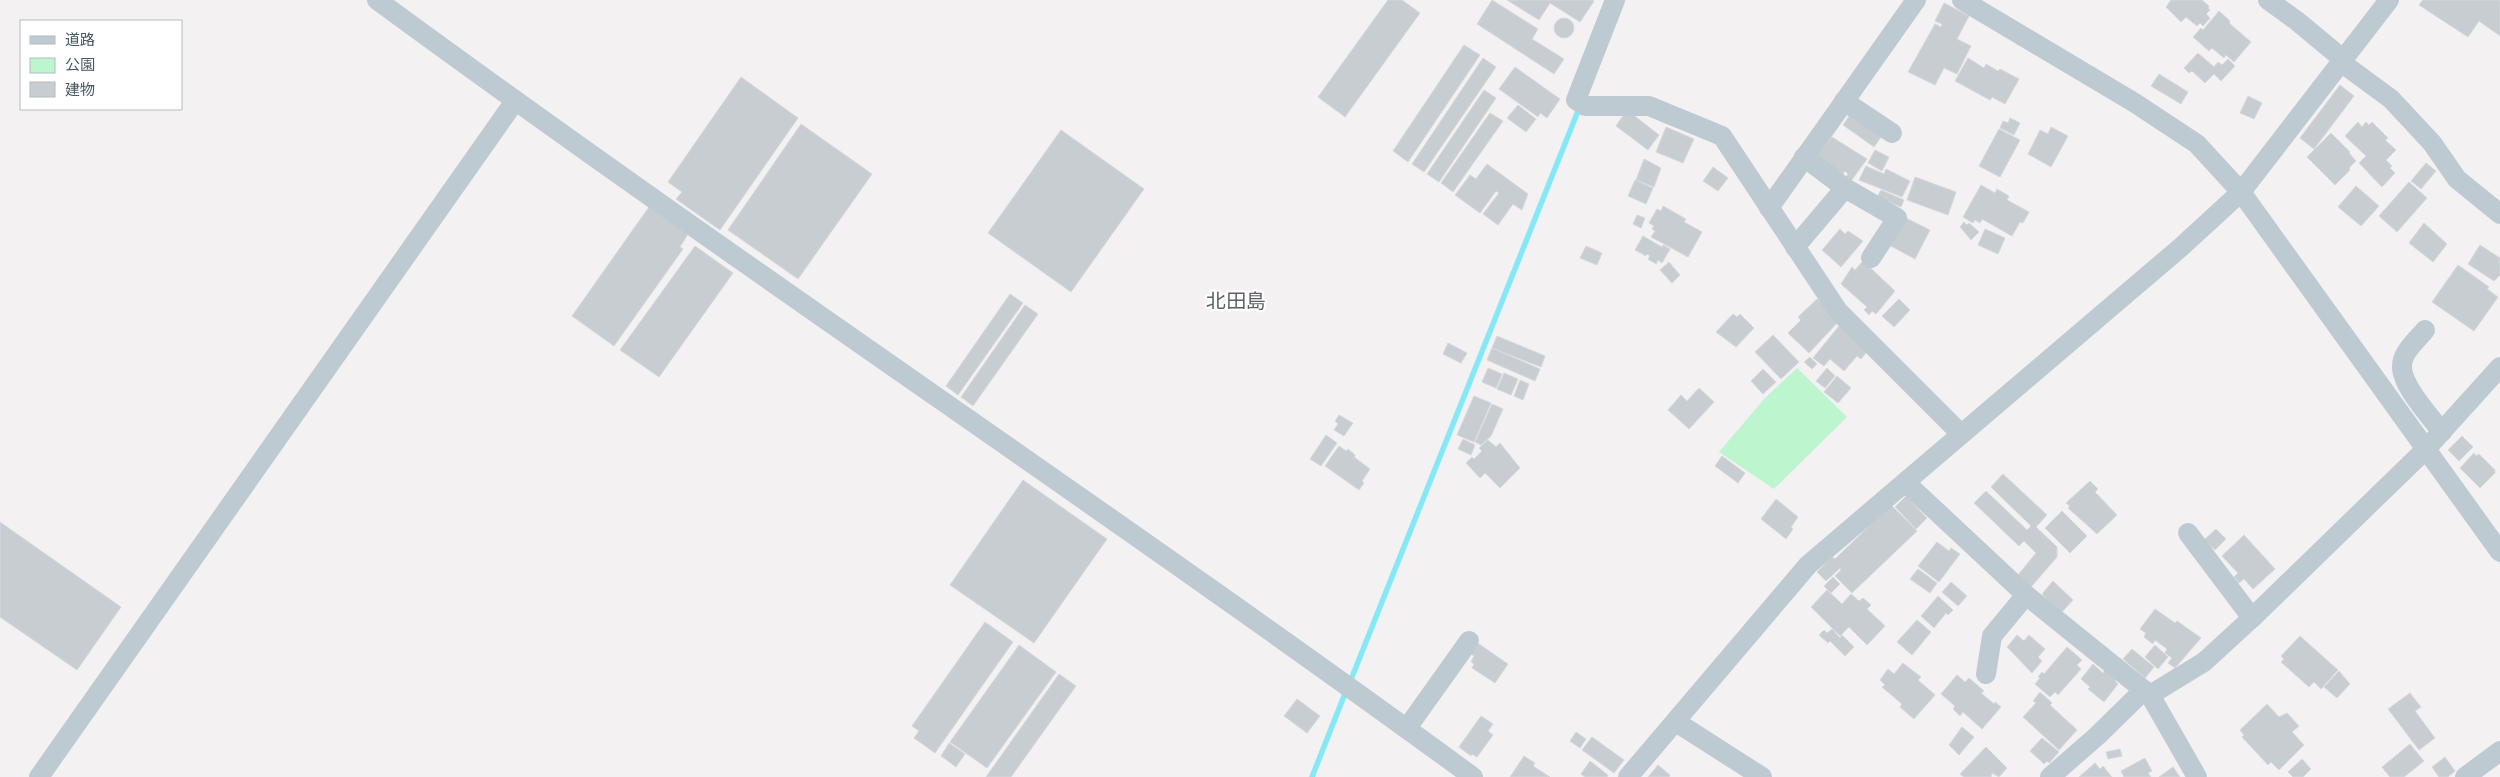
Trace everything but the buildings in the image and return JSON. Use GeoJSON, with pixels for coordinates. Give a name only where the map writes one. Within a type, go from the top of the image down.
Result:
{"type":"FeatureCollection","features":[{"type":"Feature","properties":{"kind":"street"},"geometry":{"type":"LineString","coordinates":[[377,0],[515,101],[968,417],[1474,777]]}},
{"type":"Feature","properties":{"kind":"street"},"geometry":{"type":"LineString","coordinates":[[1615,0],[1576,100],[1585,106],[1650,106],[1722,136],[1838,311],[1961,434]]}},
{"type":"Feature","properties":{"kind":"street"},"geometry":{"type":"LineString","coordinates":[[1769,208],[1916,0]]}},
{"type":"Feature","properties":{"kind":"street"},"geometry":{"type":"LineString","coordinates":[[1962,0],[2126,98],[2197,144],[2241,192],[2500,552]]}},
{"type":"Feature","properties":{"kind":"street"},"geometry":{"type":"LineString","coordinates":[[2268,0],[2297,20],[2343,62],[2391,99],[2432,143],[2457,179],[2500,214]]}},
{"type":"Feature","properties":{"kind":"street"},"geometry":{"type":"LineString","coordinates":[[1628,777],[1808,565],[2180,248],[2241,192],[2389,0]]}},
{"type":"Feature","properties":{"kind":"street"},"geometry":{"type":"LineString","coordinates":[[38,777],[515,101]]}},
{"type":"Feature","properties":{"kind":"street"},"geometry":{"type":"LineString","coordinates":[[1844,101],[1892,133]]}},
{"type":"Feature","properties":{"kind":"street"},"geometry":{"type":"LineString","coordinates":[[1804,157],[1845,188],[1897,218],[1871,258]]}},
{"type":"Feature","properties":{"kind":"street"},"geometry":{"type":"LineString","coordinates":[[1795,247],[1845,188]]}},
{"type":"Feature","properties":{"kind":"street"},"geometry":{"type":"LineString","coordinates":[[2425,330],[2406,353],[2402,365],[2404,377],[2418,400],[2442,432]]}},
{"type":"Feature","properties":{"kind":"street"},"geometry":{"type":"LineString","coordinates":[[2050,777],[2147,692],[2204,662],[2425,450],[2500,367]]}},
{"type":"Feature","properties":{"kind":"street"},"geometry":{"type":"LineString","coordinates":[[1905,482],[2026,595],[2147,692],[2197,777]]}},
{"type":"Feature","properties":{"kind":"street"},"geometry":{"type":"LineString","coordinates":[[2188,533],[2252,618]]}},
{"type":"Feature","properties":{"kind":"street"},"geometry":{"type":"LineString","coordinates":[[1986,674],[1992,636],[2026,595]]}},
{"type":"Feature","properties":{"kind":"street"},"geometry":{"type":"LineString","coordinates":[[1407,728],[1469,640]]}},
{"type":"Feature","properties":{"kind":"street"},"geometry":{"type":"LineString","coordinates":[[1676,722],[1762,777]]}},
{"type":"Feature","properties":{"kind":"street"},"geometry":{"type":"LineString","coordinates":[[2465,777],[2500,751]]}},
{"type":"Feature","properties":{"kind":"green space"},"geometry":{"type":"Polygon","coordinates":[[[1797,368],[1847,417],[1774,489],[1719,452],[1765,398],[1797,368]]]}},
{"type":"Feature","properties":{"kind":"waterway"},"geometry":{"type":"LineString","coordinates":[[1350,682],[1580,106]]}},
{"type":"Feature","properties":{"kind":"waterway"},"geometry":{"type":"LineString","coordinates":[[1312,777],[1346,691]]}},
{"type":"Feature","properties":{"kind":"district","name":"北田島"},"geometry":{"type":"Point","coordinates":[1236,301]}}]}
